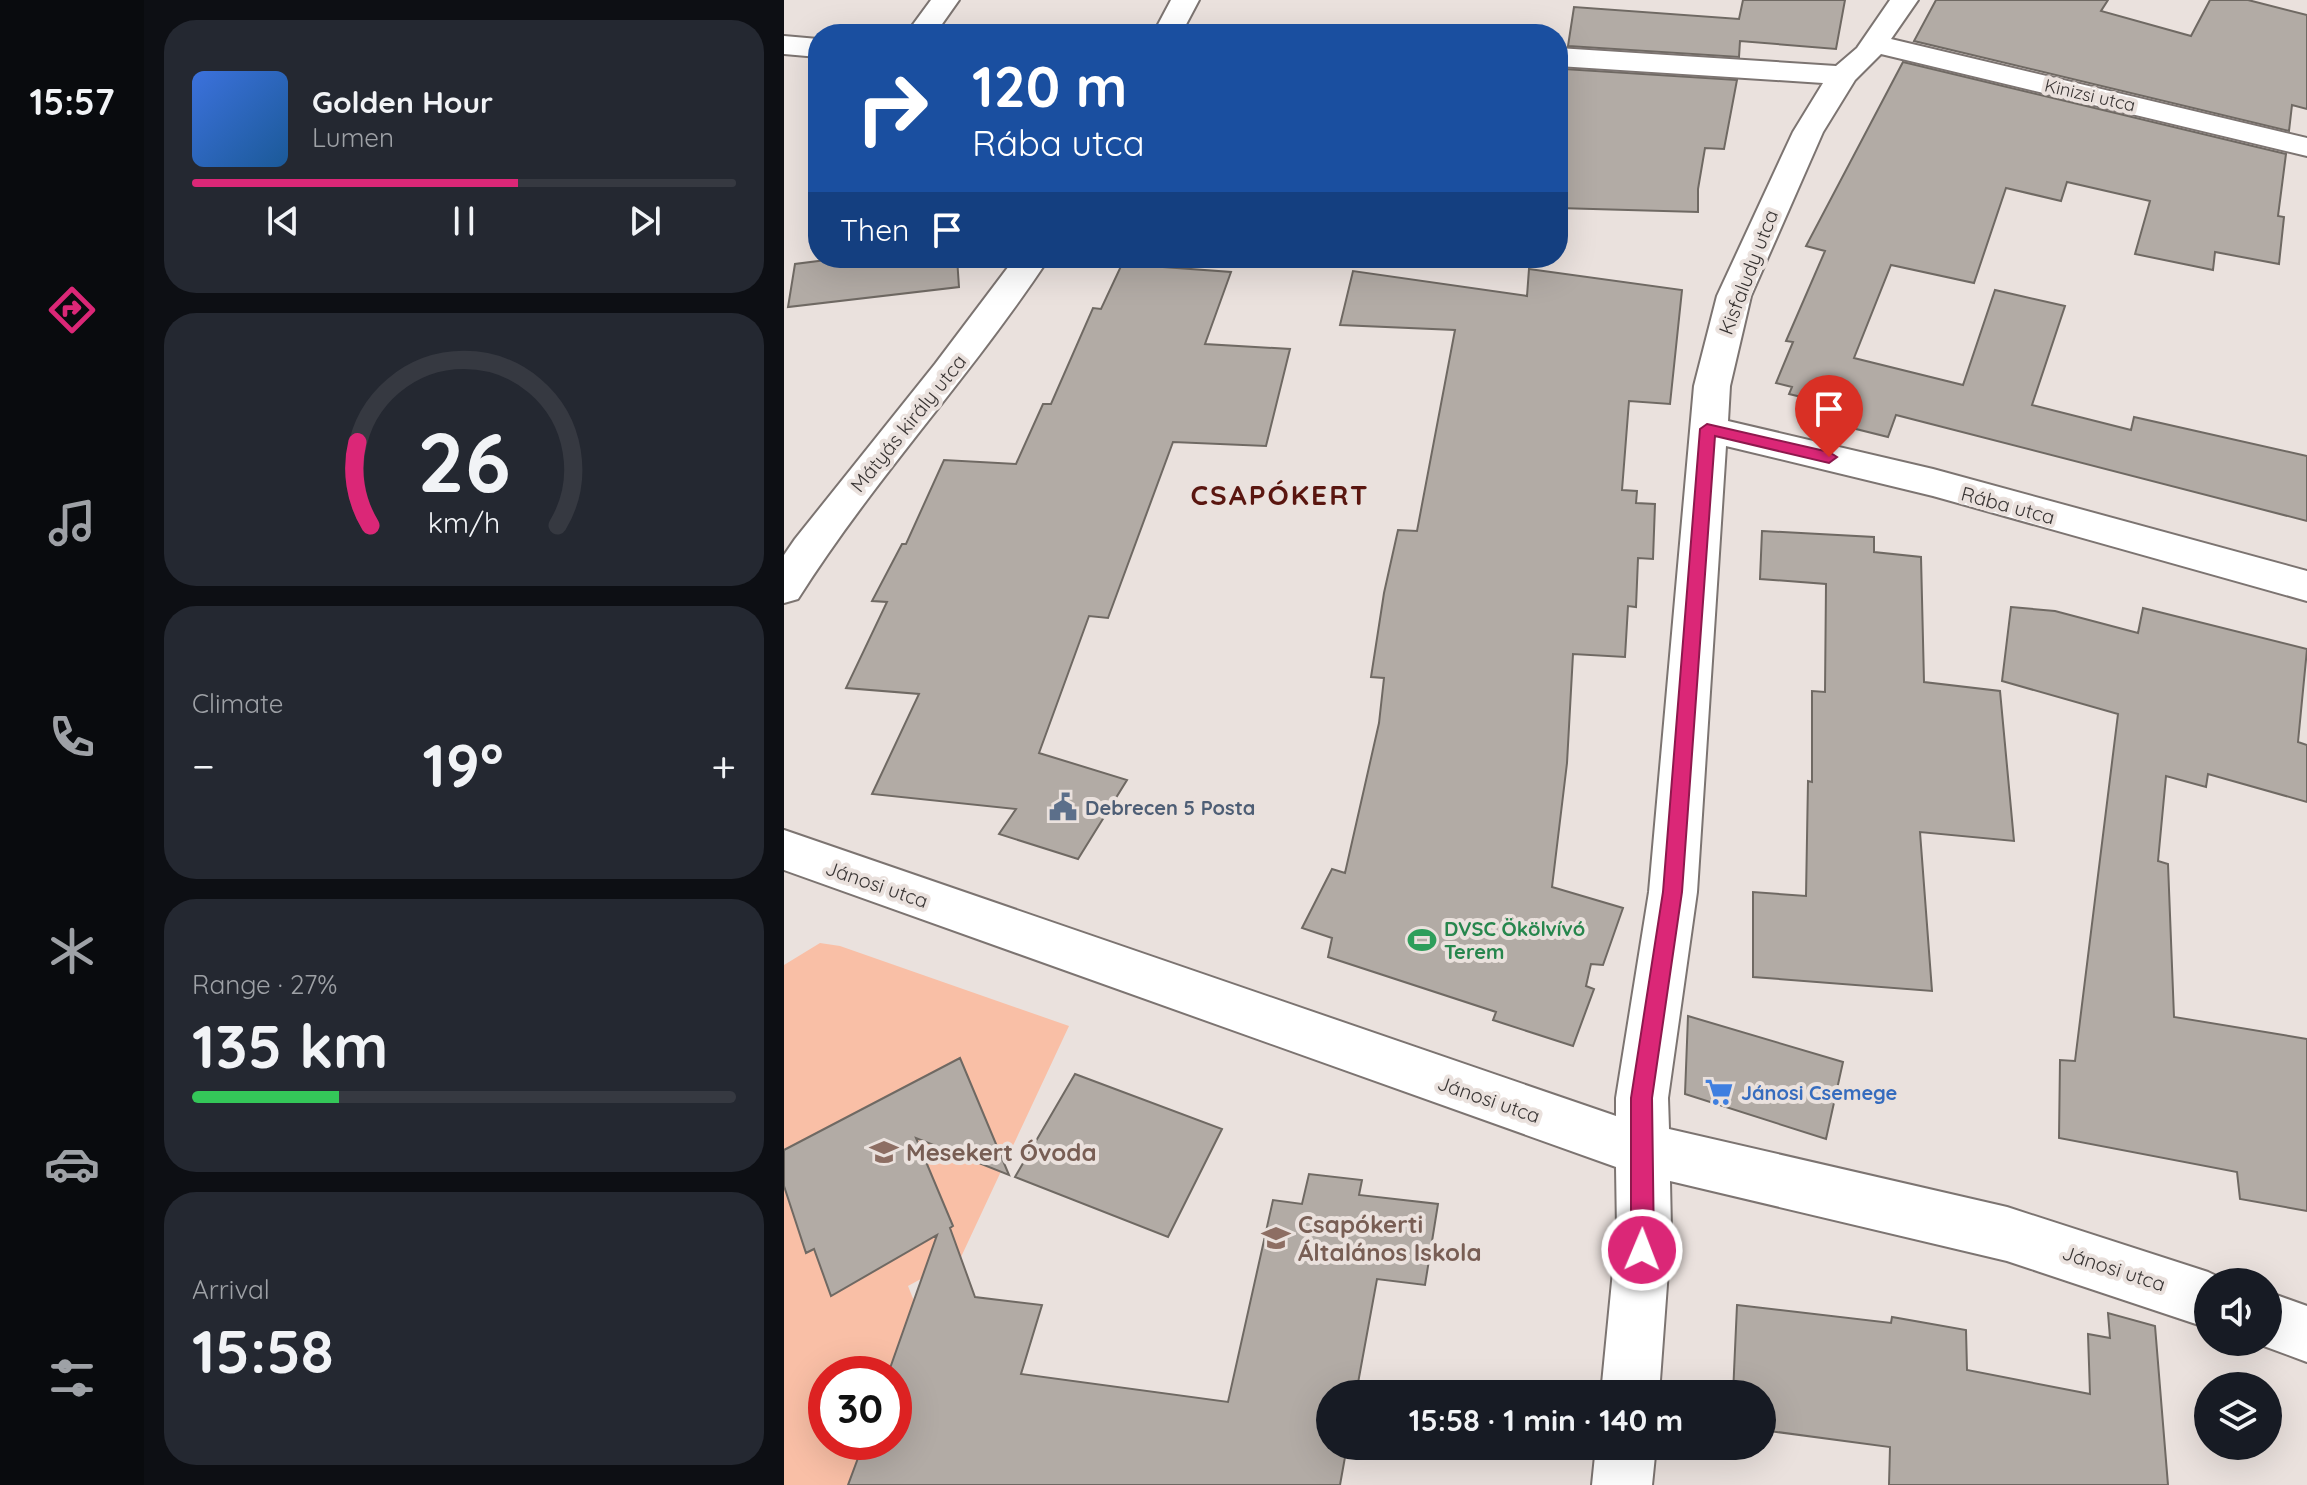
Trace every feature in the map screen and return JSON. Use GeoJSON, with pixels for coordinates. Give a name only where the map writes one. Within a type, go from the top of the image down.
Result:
{"type":"FeatureCollection","features":[{"type":"Feature","properties":{"kind":"street"},"geometry":{"type":"LineString","coordinates":[[927,24],[945,0]]}},
{"type":"Feature","properties":{"kind":"street"},"geometry":{"type":"LineString","coordinates":[[1178,24],[1185,0]]}},
{"type":"Feature","properties":{"kind":"street","name":"Kisfaludy utca"},"geometry":{"type":"LineString","coordinates":[[1631,1380],[1644,1230],[1640,1148],[1642,1098],[1673,892],[1712,386],[1734,296],[1808,132],[1843,75],[1874,44],[1904,0]]}},
{"type":"Feature","properties":{"kind":"street","name":"Kinizsi utca"},"geometry":{"type":"LineString","coordinates":[[1874,44],[2307,147]]}},
{"type":"Feature","properties":{"kind":"street"},"geometry":{"type":"LineString","coordinates":[[784,45],[808,47]]}},
{"type":"Feature","properties":{"kind":"street"},"geometry":{"type":"LineString","coordinates":[[1568,58],[1843,75]]}},
{"type":"Feature","properties":{"kind":"street","name":"Mátyás király utca"},"geometry":{"type":"LineString","coordinates":[[784,588],[817,539],[948,373],[1025,268]]}},
{"type":"Feature","properties":{"kind":"street","name":"Rába utca"},"geometry":{"type":"LineString","coordinates":[[1707,429],[1902,476],[2307,586]]}},
{"type":"Feature","properties":{"kind":"street","name":"Jánosi utca"},"geometry":{"type":"LineString","coordinates":[[784,850],[1565,1125],[1640,1148],[2007,1234],[2194,1295]]}},
{"type":"Feature","properties":{"kind":"street"},"geometry":{"type":"LineString","coordinates":[[2282,1325],[2307,1334]]}},
{"type":"Feature","properties":{"kind":"street"},"geometry":{"type":"LineString","coordinates":[[1622,1485],[1625,1460]]}},
{"type":"Feature","properties":{"kind":"shaded area"},"geometry":{"type":"Polygon","coordinates":[[[820,943],[840,946],[1069,1026],[961,1257],[908,1286],[914,1301],[894,1356],[808,1356],[808,1460],[857,1460],[848,1485],[784,1485],[784,965],[820,943]]]}},
{"type":"Feature","properties":{"kind":"building"},"geometry":{"type":"Polygon","coordinates":[[[1743,0],[1845,0],[1836,49],[1740,41],[1739,57],[1568,46],[1574,7],[1739,19],[1743,0]]]}},
{"type":"Feature","properties":{"kind":"building"},"geometry":{"type":"Polygon","coordinates":[[[1936,0],[2108,0],[2101,11],[2191,36],[2210,0],[2248,0],[2307,15],[2307,109],[2292,105],[2289,131],[1914,41],[1936,0]]]}},
{"type":"Feature","properties":{"kind":"building"},"geometry":{"type":"Polygon","coordinates":[[[1903,62],[2286,154],[2278,216],[2284,217],[2279,264],[2215,252],[2213,270],[2135,254],[2150,201],[2067,182],[2061,201],[2006,188],[1974,283],[1891,265],[1854,358],[1963,385],[1995,290],[2065,306],[2032,405],[2131,430],[2134,417],[2307,456],[2307,521],[1896,415],[1888,437],[1836,424],[1843,407],[1789,394],[1792,387],[1776,383],[1793,342],[1786,341],[1825,251],[1806,246],[1903,62]]]}},
{"type":"Feature","properties":{"kind":"building"},"geometry":{"type":"Polygon","coordinates":[[[1568,69],[1737,80],[1724,149],[1705,148],[1698,189],[1698,212],[1568,208],[1568,69]]]}},
{"type":"Feature","properties":{"kind":"building"},"geometry":{"type":"Polygon","coordinates":[[[808,262],[808,268],[958,268],[959,287],[788,307],[795,264],[808,262]]]}},
{"type":"Feature","properties":{"kind":"building"},"geometry":{"type":"Polygon","coordinates":[[[1120,268],[1231,272],[1205,344],[1290,349],[1266,446],[1173,442],[1108,618],[1089,616],[1039,753],[1127,780],[1078,859],[999,834],[1016,809],[872,794],[919,694],[846,688],[887,602],[872,601],[902,544],[906,544],[944,460],[1016,464],[1043,404],[1051,404],[1093,308],[1101,309],[1120,268]]]}},
{"type":"Feature","properties":{"kind":"building"},"geometry":{"type":"Polygon","coordinates":[[[1529,269],[1682,290],[1670,404],[1629,401],[1622,490],[1637,491],[1636,503],[1655,504],[1653,559],[1638,558],[1636,607],[1628,606],[1625,657],[1573,654],[1567,763],[1552,887],[1623,908],[1603,965],[1591,964],[1586,986],[1594,989],[1573,1046],[1493,1020],[1496,1012],[1328,957],[1332,938],[1302,928],[1332,869],[1345,873],[1379,723],[1384,678],[1371,677],[1384,593],[1398,530],[1417,531],[1455,330],[1340,325],[1353,271],[1527,296],[1529,269]]]}},
{"type":"Feature","properties":{"kind":"building"},"geometry":{"type":"Polygon","coordinates":[[[1762,531],[1874,537],[1874,552],[1921,557],[1924,682],[2000,691],[2014,841],[1920,832],[1932,991],[1753,977],[1753,892],[1806,896],[1808,781],[1812,782],[1812,691],[1825,692],[1826,584],[1760,579],[1762,531]]]}},
{"type":"Feature","properties":{"kind":"building"},"geometry":{"type":"Polygon","coordinates":[[[2011,607],[2055,611],[2138,633],[2143,608],[2307,649],[2298,742],[2307,745],[2307,802],[2208,774],[2206,787],[2166,776],[2158,861],[2168,864],[2174,1017],[2307,1039],[2307,1211],[2240,1199],[2237,1172],[2059,1138],[2060,1060],[2075,1061],[2118,714],[2002,681],[2011,607]]]}},
{"type":"Feature","properties":{"kind":"building"},"geometry":{"type":"Polygon","coordinates":[[[1688,1016],[1843,1062],[1826,1139],[1685,1094],[1688,1016]]]}},
{"type":"Feature","properties":{"kind":"building"},"geometry":{"type":"Polygon","coordinates":[[[960,1058],[1009,1175],[916,1138],[953,1226],[950,1228],[975,1297],[1042,1305],[1021,1374],[1228,1402],[1273,1200],[1302,1204],[1309,1174],[1362,1180],[1359,1195],[1438,1204],[1425,1285],[1377,1279],[1359,1380],[1316,1380],[1316,1460],[1344,1460],[1340,1485],[848,1485],[857,1460],[912,1460],[912,1356],[894,1356],[937,1235],[831,1296],[814,1249],[806,1253],[784,1186],[784,1150],[960,1058]]]}},
{"type":"Feature","properties":{"kind":"building"},"geometry":{"type":"Polygon","coordinates":[[[1075,1074],[1222,1129],[1168,1237],[1015,1177],[1075,1074]]]}},
{"type":"Feature","properties":{"kind":"building"},"geometry":{"type":"Polygon","coordinates":[[[1737,1305],[1891,1323],[1892,1317],[1966,1330],[1967,1370],[2090,1394],[2088,1334],[2110,1338],[2108,1313],[2155,1326],[2168,1485],[1889,1485],[1890,1447],[1776,1432],[1776,1380],[1734,1380],[1737,1305]]]}},
{"type":"Feature","properties":{"kind":"place","name":"Debrecen 5 Posta"},"geometry":{"type":"Point","coordinates":[1063,807]}},
{"type":"Feature","properties":{"kind":"place","name":"DVSC Ökölvívó Terem"},"geometry":{"type":"Point","coordinates":[1422,940]}},
{"type":"Feature","properties":{"kind":"place","name":"Jánosi Csemege"},"geometry":{"type":"Point","coordinates":[1719,1092]}},
{"type":"Feature","properties":{"kind":"place","name":"Mesekert Óvoda"},"geometry":{"type":"Point","coordinates":[884,1152]}},
{"type":"Feature","properties":{"kind":"place","name":"Csapókerti Általános Iskola"},"geometry":{"type":"Point","coordinates":[1276,1238]}},
{"type":"Feature","properties":{"kind":"district","name":"CSAPÓKERT"},"geometry":{"type":"Point","coordinates":[1280,494]}},
{"type":"Feature","properties":{"kind":"route"},"geometry":{"type":"LineString","coordinates":[[1642,1250],[1642,1098],[1673,892],[1707,429],[1829,457]]}}]}
